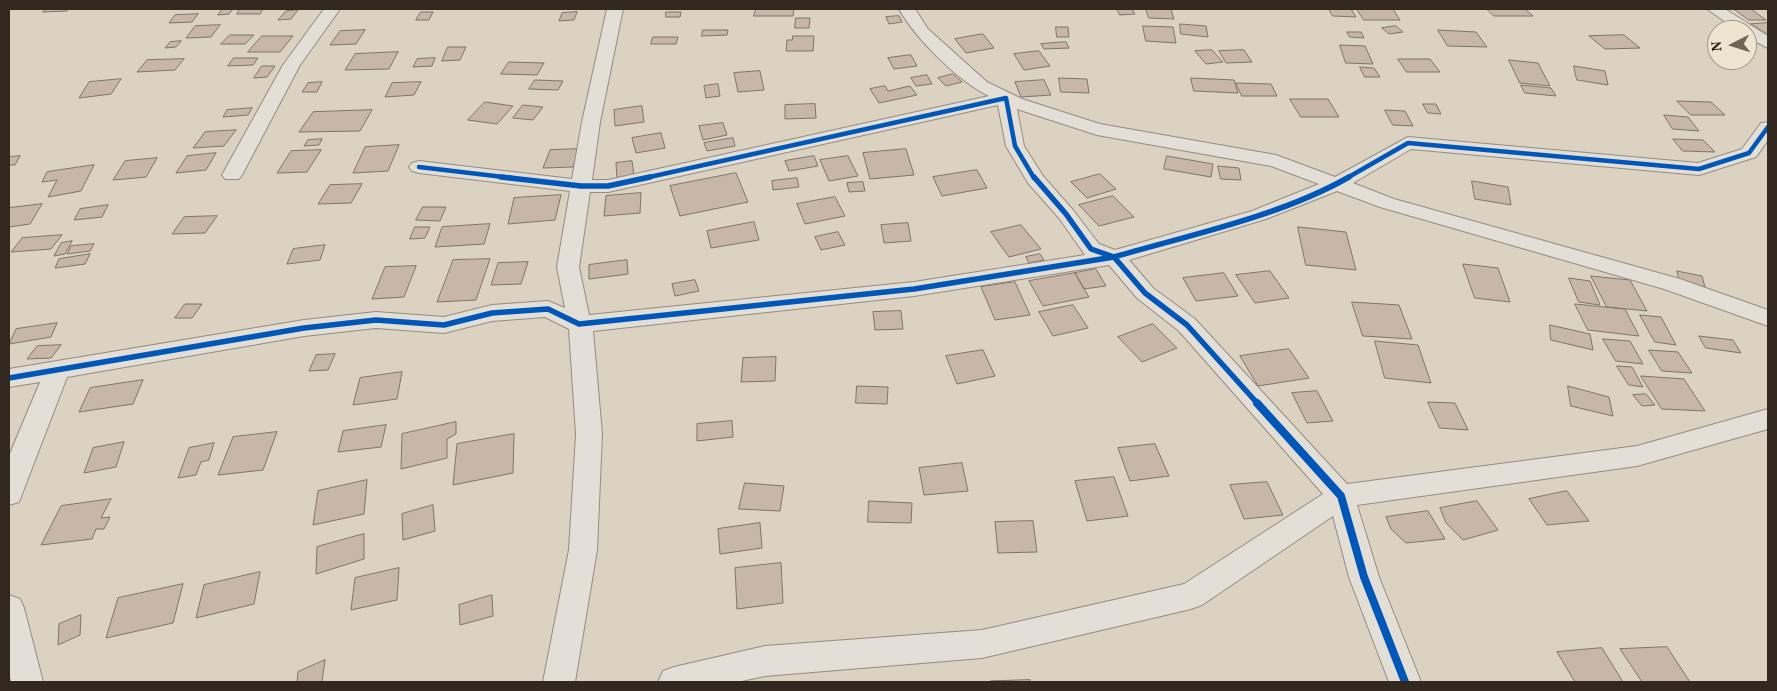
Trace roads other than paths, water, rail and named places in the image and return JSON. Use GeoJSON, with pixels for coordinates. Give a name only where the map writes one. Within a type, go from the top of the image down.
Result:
{"type":"FeatureCollection","features":[{"type":"Feature","properties":{"kind":"street"},"geometry":{"type":"LineString","coordinates":[[232,175],[292,66],[332,9]]}},
{"type":"Feature","properties":{"kind":"street"},"geometry":{"type":"LineString","coordinates":[[559,682],[583,550],[589,434],[579,324],[568,267],[591,122],[615,9]]}},
{"type":"Feature","properties":{"kind":"street"},"geometry":{"type":"LineString","coordinates":[[907,9],[922,32],[981,86],[1006,98],[1097,129],[1276,161],[1335,185],[1387,203],[1672,284],[1768,318]]}},
{"type":"Feature","properties":{"kind":"street"},"geometry":{"type":"LineString","coordinates":[[1715,9],[1768,43]]}},
{"type":"Feature","properties":{"kind":"street"},"geometry":{"type":"LineString","coordinates":[[419,167],[581,186],[608,186],[1006,98]]}},
{"type":"Feature","properties":{"kind":"street"},"geometry":{"type":"LineString","coordinates":[[1006,98],[1015,146],[1035,179],[1066,214],[1091,249],[1114,257],[1146,293],[1187,325],[1341,496],[1364,576],[1405,682]]}},
{"type":"Feature","properties":{"kind":"street"},"geometry":{"type":"LineString","coordinates":[[9,378],[304,328],[376,320],[444,324],[492,312],[548,309],[579,324],[895,292],[1114,257],[1259,215],[1335,185],[1408,143],[1699,169],[1749,153],[1768,127]]}},
{"type":"Feature","properties":{"kind":"street"},"geometry":{"type":"LineString","coordinates":[[9,494],[16,470],[58,369]]}},
{"type":"Feature","properties":{"kind":"street"},"geometry":{"type":"LineString","coordinates":[[674,682],[765,661],[982,644],[1191,596],[1341,496],[1637,456],[1768,419]]}},
{"type":"Feature","properties":{"kind":"street"},"geometry":{"type":"LineString","coordinates":[[9,608],[27,682]]}}]}
